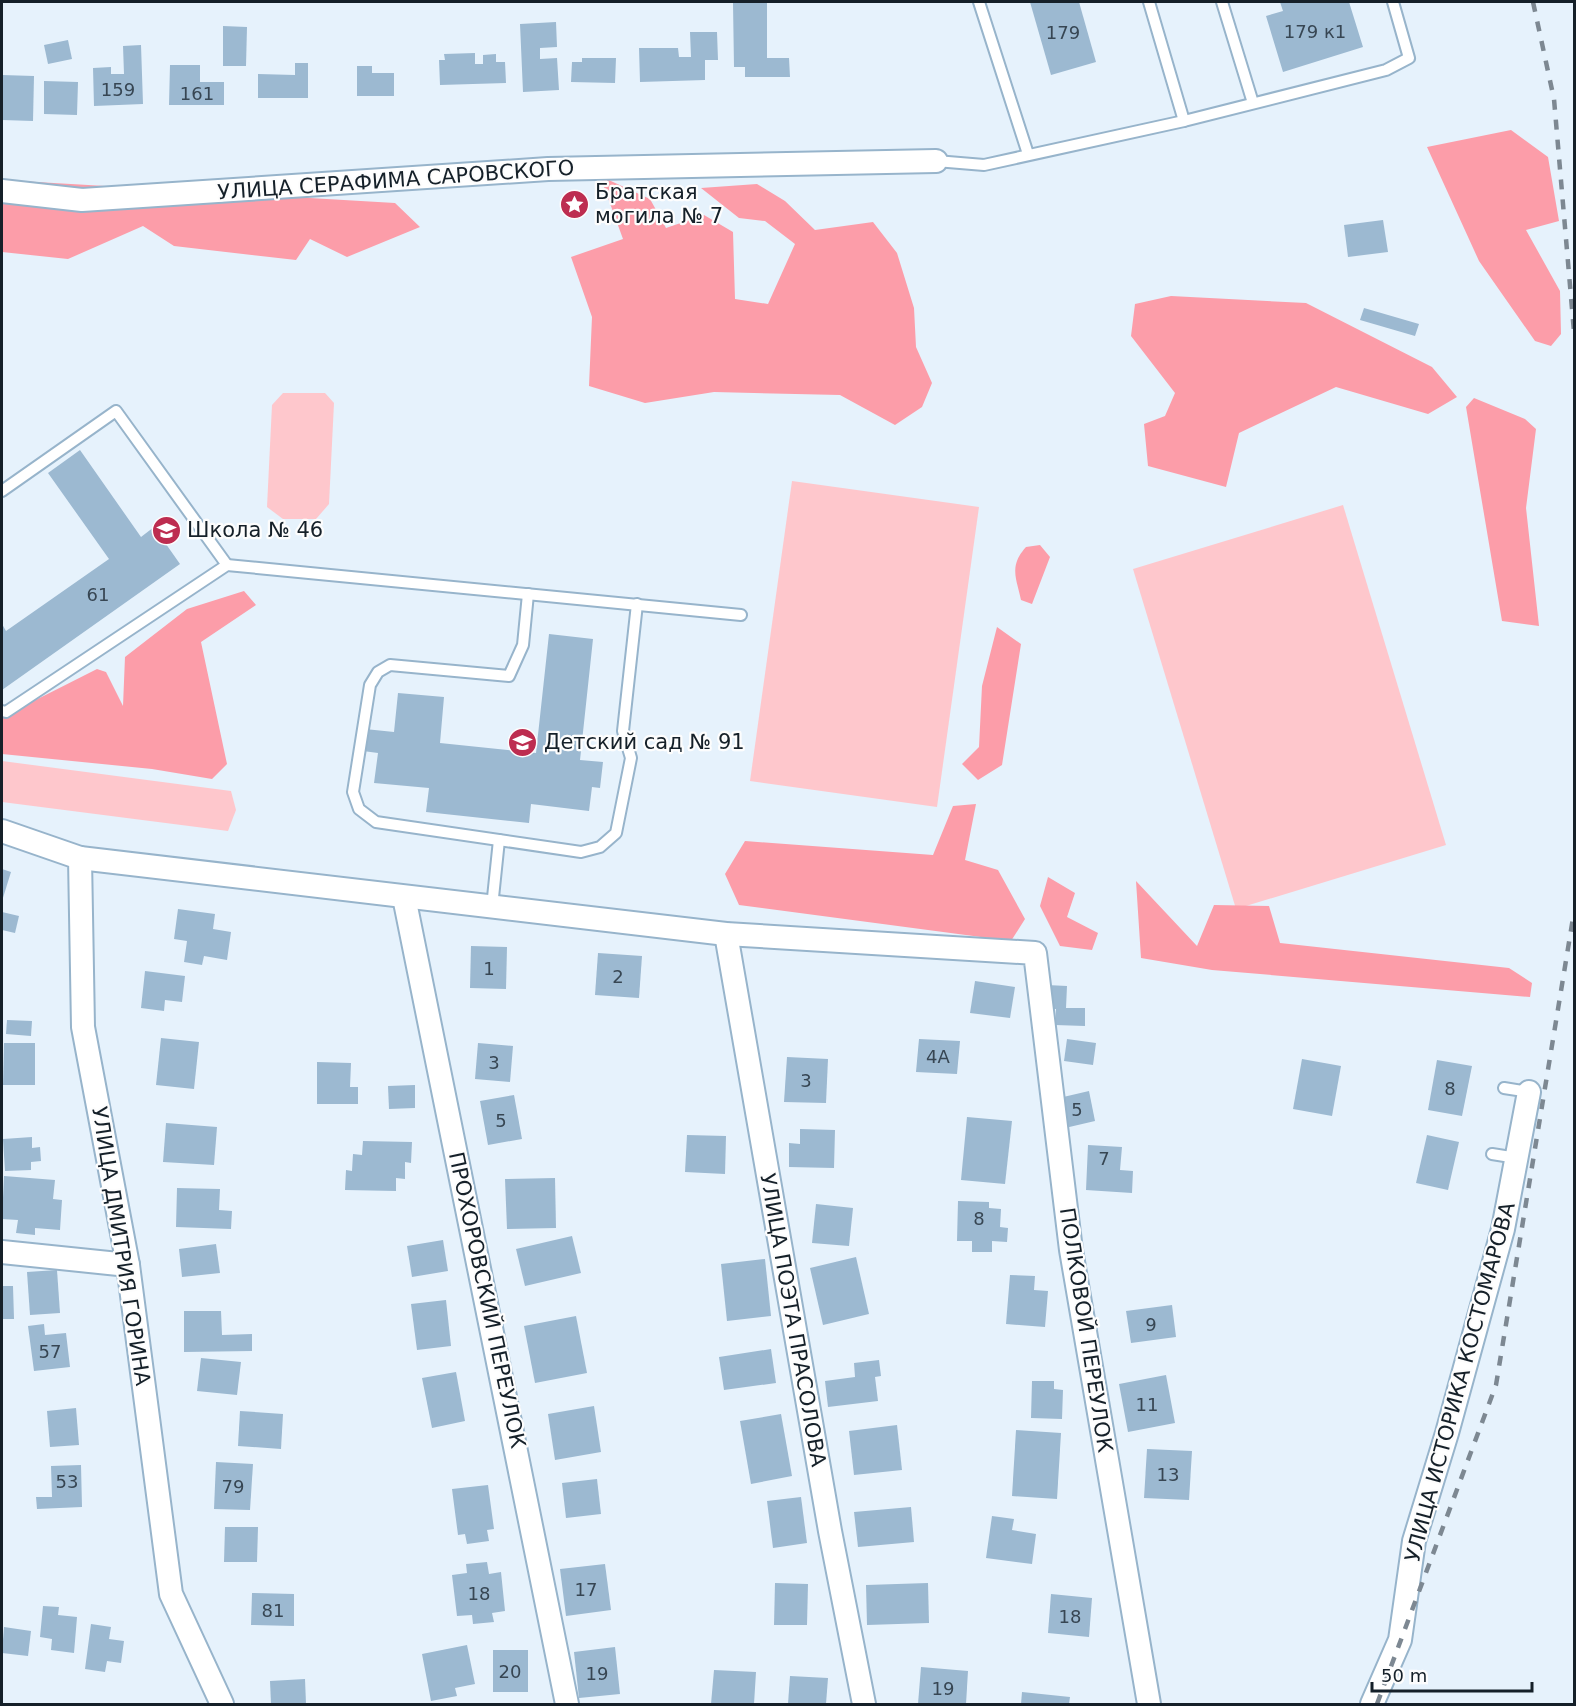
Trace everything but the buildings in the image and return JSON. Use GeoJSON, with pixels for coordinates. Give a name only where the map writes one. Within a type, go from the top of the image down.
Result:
{"type":"FeatureCollection","features":[{"type":"Feature","properties":{"kind":"street","name":"УЛИЦА СЕРАФИМА САРОВСКОГО"},"geometry":{"type":"LineString","coordinates":[[2,191],[82,200],[548,168],[936,161]]}},
{"type":"Feature","properties":{"kind":"street"},"geometry":{"type":"LineString","coordinates":[[2,831],[80,858],[726,934]]}},
{"type":"Feature","properties":{"kind":"street","name":"УЛИЦА ДМИТРИЯ ГОРИНА"},"geometry":{"type":"LineString","coordinates":[[80,858],[83,1027],[128,1265],[171,1594],[222,1704]]}},
{"type":"Feature","properties":{"kind":"street","name":"ПРОХОРОВСКИЙ ПЕРЕУЛОК"},"geometry":{"type":"LineString","coordinates":[[404,897],[567,1704]]}},
{"type":"Feature","properties":{"kind":"street","name":"ПОЛКОВОЙ ПЕРЕУЛОК"},"geometry":{"type":"LineString","coordinates":[[726,934],[1035,953],[1071,1250],[1149,1704]]}},
{"type":"Feature","properties":{"kind":"street","name":"УЛИЦА ПОЭТА ПРАСОЛОВА"},"geometry":{"type":"LineString","coordinates":[[726,934],[830,1531],[864,1704]]}},
{"type":"Feature","properties":{"kind":"street","name":"УЛИЦА ИСТОРИКА КОСТОМАРОВА"},"geometry":{"type":"LineString","coordinates":[[1372,1704],[1400,1640],[1414,1541],[1448,1433],[1503,1229],[1529,1092]]}},
{"type":"Feature","properties":{"kind":"street"},"geometry":{"type":"LineString","coordinates":[[2,1252],[128,1265]]}},
{"type":"Feature","properties":{"kind":"lane"},"geometry":{"type":"LineString","coordinates":[[979,2],[1028,154]]}},
{"type":"Feature","properties":{"kind":"lane"},"geometry":{"type":"LineString","coordinates":[[1149,2],[1184,121]]}},
{"type":"Feature","properties":{"kind":"lane"},"geometry":{"type":"LineString","coordinates":[[1222,2],[1253,103]]}},
{"type":"Feature","properties":{"kind":"lane"},"geometry":{"type":"LineString","coordinates":[[936,161],[984,165],[1184,121],[1386,70],[1409,58],[1393,2]]}},
{"type":"Feature","properties":{"kind":"lane"},"geometry":{"type":"LineString","coordinates":[[2,491],[116,411],[227,564]]}},
{"type":"Feature","properties":{"kind":"lane"},"geometry":{"type":"LineString","coordinates":[[2,711],[6,712],[227,564],[741,615]]}},
{"type":"Feature","properties":{"kind":"lane"},"geometry":{"type":"LineString","coordinates":[[528,594],[523,645],[510,676],[390,665],[378,672],[370,685],[353,792],[359,809],[376,822],[581,852],[600,848],[616,833],[631,758],[623,731],[637,604]]}},
{"type":"Feature","properties":{"kind":"lane"},"geometry":{"type":"LineString","coordinates":[[492,907],[499,840]]}},
{"type":"Feature","properties":{"kind":"lane"},"geometry":{"type":"LineString","coordinates":[[1504,1088],[1529,1092]]}},
{"type":"Feature","properties":{"kind":"lane"},"geometry":{"type":"LineString","coordinates":[[1492,1154],[1517,1158]]}},
{"type":"Feature","properties":{"kind":"shaded area"},"geometry":{"type":"Polygon","coordinates":[[[1511,130],[1548,157],[1559,221],[1526,230],[1560,291],[1561,334],[1551,346],[1535,341],[1479,261],[1427,147],[1511,130]]]}},
{"type":"Feature","properties":{"kind":"shaded area"},"geometry":{"type":"Polygon","coordinates":[[[600,176],[650,199],[666,228],[704,215],[733,232],[735,299],[768,304],[795,244],[765,221],[739,218],[701,188],[757,184],[785,201],[815,230],[873,222],[897,253],[914,308],[916,347],[932,383],[922,407],[895,425],[840,395],[714,392],[645,403],[589,386],[592,317],[571,257],[623,239],[600,176]]]}},
{"type":"Feature","properties":{"kind":"shaded area"},"geometry":{"type":"Polygon","coordinates":[[[2,180],[395,203],[420,227],[347,257],[310,239],[296,260],[174,246],[143,226],[68,259],[2,252],[2,180]]]}},
{"type":"Feature","properties":{"kind":"shaded area"},"geometry":{"type":"Polygon","coordinates":[[[1171,296],[1306,303],[1432,367],[1457,397],[1428,414],[1336,387],[1239,433],[1226,487],[1148,466],[1144,424],[1165,416],[1175,393],[1131,336],[1135,304],[1171,296]]]}},
{"type":"Feature","properties":{"kind":"shaded area"},"geometry":{"type":"Polygon","coordinates":[[[283,393],[325,393],[334,403],[329,504],[316,519],[283,519],[267,507],[272,405],[283,393]]]}},
{"type":"Feature","properties":{"kind":"shaded area"},"geometry":{"type":"Polygon","coordinates":[[[1474,398],[1525,419],[1536,429],[1526,508],[1539,626],[1502,621],[1466,407],[1474,398]]]}},
{"type":"Feature","properties":{"kind":"shaded area"},"geometry":{"type":"Polygon","coordinates":[[[792,481],[979,507],[937,807],[750,781],[792,481]]]}},
{"type":"Feature","properties":{"kind":"shaded area"},"geometry":{"type":"Polygon","coordinates":[[[1343,505],[1446,845],[1236,909],[1133,569],[1343,505]]]}},
{"type":"Feature","properties":{"kind":"shaded area"},"geometry":{"type":"Polygon","coordinates":[[[1040,545],[1050,557],[1032,604],[1021,600],[1015,572],[1017,560],[1026,547],[1040,545]]]}},
{"type":"Feature","properties":{"kind":"shaded area"},"geometry":{"type":"Polygon","coordinates":[[[244,591],[256,605],[201,642],[227,764],[212,779],[152,769],[2,754],[2,717],[97,669],[106,672],[123,706],[125,657],[187,609],[244,591]]]}},
{"type":"Feature","properties":{"kind":"shaded area"},"geometry":{"type":"Polygon","coordinates":[[[997,627],[1021,644],[1002,765],[978,780],[962,764],[979,747],[982,686],[997,627]]]}},
{"type":"Feature","properties":{"kind":"shaded area"},"geometry":{"type":"Polygon","coordinates":[[[2,761],[231,791],[236,810],[228,831],[2,802],[2,761]]]}},
{"type":"Feature","properties":{"kind":"shaded area"},"geometry":{"type":"Polygon","coordinates":[[[976,804],[965,860],[998,870],[1025,919],[1011,941],[739,905],[725,874],[745,841],[933,855],[953,806],[976,804]]]}},
{"type":"Feature","properties":{"kind":"shaded area"},"geometry":{"type":"Polygon","coordinates":[[[1048,877],[1075,893],[1067,917],[1098,933],[1092,950],[1060,946],[1040,906],[1048,877]]]}},
{"type":"Feature","properties":{"kind":"shaded area"},"geometry":{"type":"Polygon","coordinates":[[[1136,881],[1197,946],[1214,905],[1269,906],[1280,943],[1509,968],[1532,983],[1530,997],[1212,970],[1141,958],[1136,881]]]}},
{"type":"Feature","properties":{"kind":"railway"},"geometry":{"type":"LineString","coordinates":[[1533,2],[1554,99],[1574,332]]}},
{"type":"Feature","properties":{"kind":"railway"},"geometry":{"type":"LineString","coordinates":[[1377,1704],[1496,1385],[1574,912]]}},
{"type":"Feature","properties":{"kind":"place","name":"Братская могила № 7"},"geometry":{"type":"Point","coordinates":[574,204]}},
{"type":"Feature","properties":{"kind":"place","name":"Школа № 46"},"geometry":{"type":"Point","coordinates":[166,530]}},
{"type":"Feature","properties":{"kind":"place","name":"Детский сад № 91"},"geometry":{"type":"Point","coordinates":[523,742]}}]}
